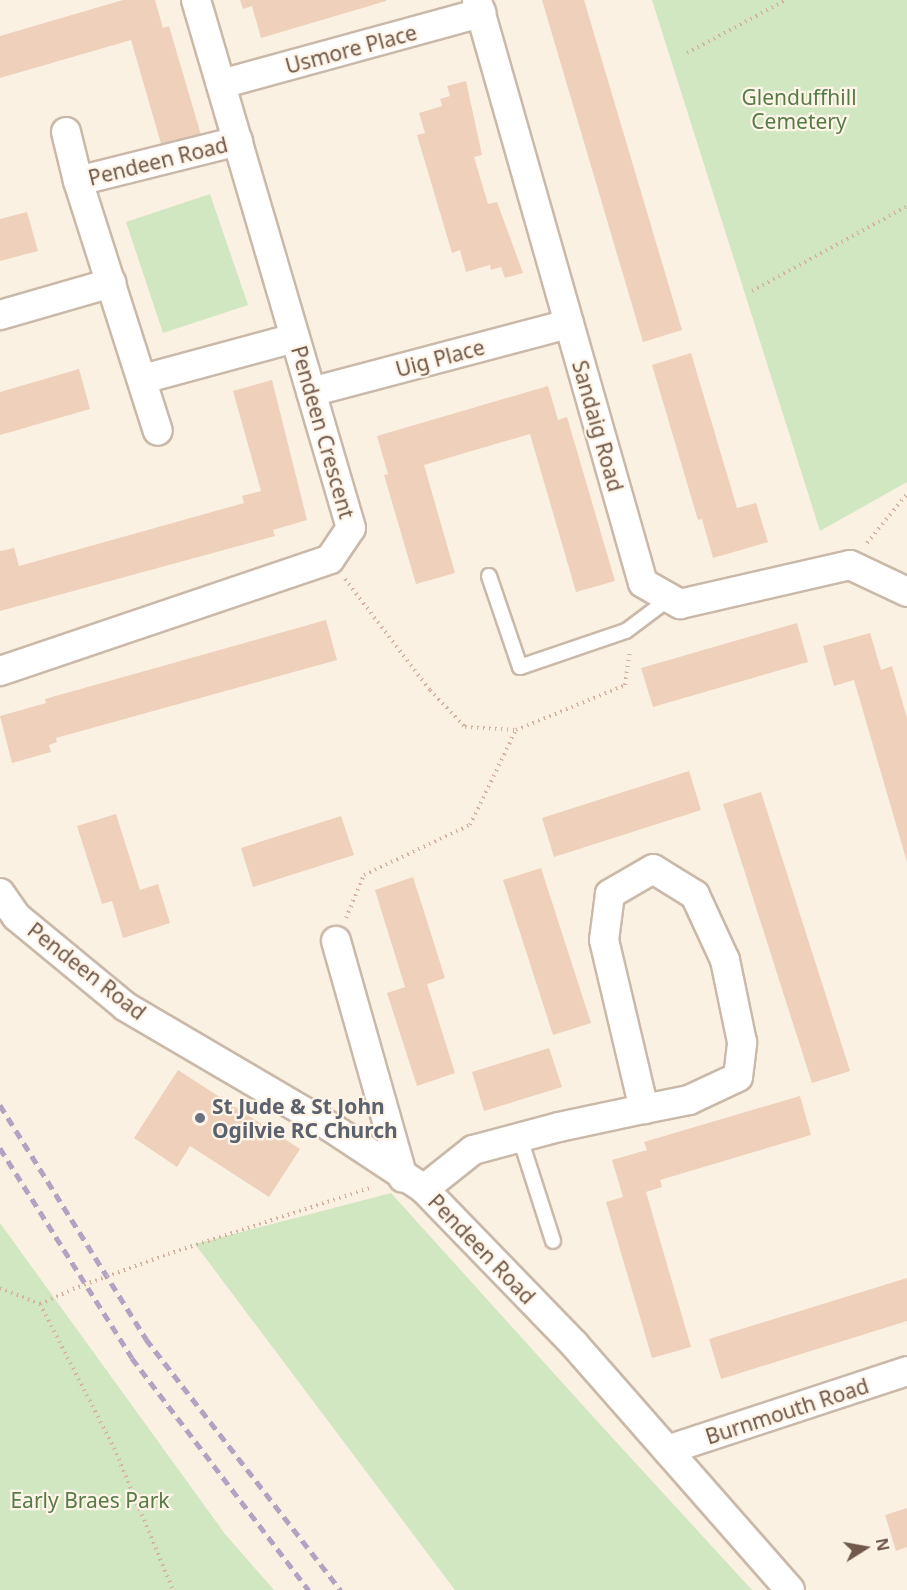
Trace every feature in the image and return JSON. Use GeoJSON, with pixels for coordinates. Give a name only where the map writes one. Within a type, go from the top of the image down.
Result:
{"type":"FeatureCollection","features":[{"type":"Feature","properties":{"kind":"street","name":"Pendeen Crescent"},"geometry":{"type":"LineString","coordinates":[[196,0],[351,528],[330,559]]}},
{"type":"Feature","properties":{"kind":"street","name":"Usmore Place"},"geometry":{"type":"LineString","coordinates":[[221,84],[479,7]]}},
{"type":"Feature","properties":{"kind":"street","name":"Sandaig Road"},"geometry":{"type":"LineString","coordinates":[[479,7],[643,583],[680,604],[850,565]]}},
{"type":"Feature","properties":{"kind":"street","name":"Pendeen Road"},"geometry":{"type":"LineString","coordinates":[[66,132],[78,181],[158,431]]}},
{"type":"Feature","properties":{"kind":"street","name":"Pendeen Road"},"geometry":{"type":"LineString","coordinates":[[78,181],[238,141]]}},
{"type":"Feature","properties":{"kind":"street"},"geometry":{"type":"LineString","coordinates":[[0,315],[111,283]]}},
{"type":"Feature","properties":{"kind":"street","name":"Uig Place"},"geometry":{"type":"LineString","coordinates":[[311,392],[569,324]]}},
{"type":"Feature","properties":{"kind":"street"},"geometry":{"type":"LineString","coordinates":[[143,379],[295,338]]}},
{"type":"Feature","properties":{"kind":"street"},"geometry":{"type":"LineString","coordinates":[[0,671],[330,559]]}},
{"type":"Feature","properties":{"kind":"street"},"geometry":{"type":"LineString","coordinates":[[850,565],[907,592]]}},
{"type":"Feature","properties":{"kind":"street"},"geometry":{"type":"LineString","coordinates":[[336,940],[413,1184],[473,1150],[689,1100],[738,1077],[742,1042],[725,960],[695,895],[653,869],[610,894],[604,940],[644,1109]]}},
{"type":"Feature","properties":{"kind":"street","name":"Pendeen Road"},"geometry":{"type":"LineString","coordinates":[[0,893],[17,917],[126,1007],[332,1128],[413,1184],[499,1264],[668,1450],[790,1590]]}},
{"type":"Feature","properties":{"kind":"street","name":"Burnmouth Road"},"geometry":{"type":"LineString","coordinates":[[668,1450],[907,1371]]}},
{"type":"Feature","properties":{"kind":"lane"},"geometry":{"type":"LineString","coordinates":[[489,576],[520,668],[626,631],[670,598]]}},
{"type":"Feature","properties":{"kind":"lane"},"geometry":{"type":"LineString","coordinates":[[520,1138],[553,1241]]}},
{"type":"Feature","properties":{"kind":"path"},"geometry":{"type":"LineString","coordinates":[[687,53],[786,0]]}},
{"type":"Feature","properties":{"kind":"path"},"geometry":{"type":"LineString","coordinates":[[752,291],[907,206]]}},
{"type":"Feature","properties":{"kind":"path"},"geometry":{"type":"LineString","coordinates":[[850,565],[907,494]]}},
{"type":"Feature","properties":{"kind":"path"},"geometry":{"type":"LineString","coordinates":[[330,559],[430,690],[465,727],[516,730],[625,685],[630,652],[626,631]]}},
{"type":"Feature","properties":{"kind":"path"},"geometry":{"type":"LineString","coordinates":[[336,940],[364,875],[470,825],[516,730]]}},
{"type":"Feature","properties":{"kind":"path"},"geometry":{"type":"LineString","coordinates":[[40,1304],[73,1289],[168,1254],[413,1184]]}},
{"type":"Feature","properties":{"kind":"path"},"geometry":{"type":"LineString","coordinates":[[0,1288],[40,1304],[114,1448],[173,1590]]}},
{"type":"Feature","properties":{"kind":"green space","name":"Glenduffhill Cemetery"},"geometry":{"type":"Polygon","coordinates":[[[652,0],[907,0],[907,482],[820,531],[652,0]]]}},
{"type":"Feature","properties":{"kind":"green space"},"geometry":{"type":"Polygon","coordinates":[[[210,194],[248,305],[163,333],[126,222],[210,194]]]}},
{"type":"Feature","properties":{"kind":"green space"},"geometry":{"type":"Polygon","coordinates":[[[391,1193],[752,1590],[455,1590],[195,1244],[391,1193]]]}},
{"type":"Feature","properties":{"kind":"green space","name":"Early Braes Park"},"geometry":{"type":"Polygon","coordinates":[[[0,1223],[225,1534],[274,1590],[0,1590],[0,1223]]]}},
{"type":"Feature","properties":{"kind":"building"},"geometry":{"type":"Polygon","coordinates":[[[123,0],[155,0],[163,28],[169,26],[201,135],[162,147],[131,40],[0,78],[0,36],[123,0]]]}},
{"type":"Feature","properties":{"kind":"building"},"geometry":{"type":"Polygon","coordinates":[[[240,0],[386,1],[261,38],[252,6],[243,9],[240,0]]]}},
{"type":"Feature","properties":{"kind":"building"},"geometry":{"type":"Polygon","coordinates":[[[542,0],[584,0],[682,330],[643,342],[542,0]]]}},
{"type":"Feature","properties":{"kind":"building"},"geometry":{"type":"Polygon","coordinates":[[[466,81],[482,155],[474,157],[488,204],[497,202],[523,273],[505,278],[501,267],[491,270],[490,265],[466,272],[460,250],[452,253],[417,135],[425,133],[419,113],[442,106],[440,99],[450,96],[447,86],[466,81]]]}},
{"type":"Feature","properties":{"kind":"building"},"geometry":{"type":"Polygon","coordinates":[[[27,212],[38,251],[0,261],[0,219],[27,212]]]}},
{"type":"Feature","properties":{"kind":"building"},"geometry":{"type":"Polygon","coordinates":[[[691,353],[737,508],[756,503],[768,542],[713,558],[702,519],[698,520],[652,365],[691,353]]]}},
{"type":"Feature","properties":{"kind":"building"},"geometry":{"type":"Polygon","coordinates":[[[79,369],[90,409],[0,435],[0,392],[79,369]]]}},
{"type":"Feature","properties":{"kind":"building"},"geometry":{"type":"Polygon","coordinates":[[[272,380],[307,520],[273,530],[275,536],[0,611],[0,551],[14,548],[19,566],[244,503],[242,496],[261,491],[233,391],[272,380]]]}},
{"type":"Feature","properties":{"kind":"building"},"geometry":{"type":"Polygon","coordinates":[[[548,386],[558,420],[567,417],[615,581],[576,592],[530,434],[424,465],[455,573],[416,584],[384,475],[388,474],[377,436],[548,386]]]}},
{"type":"Feature","properties":{"kind":"building"},"geometry":{"type":"Polygon","coordinates":[[[326,620],[337,660],[56,738],[57,742],[49,745],[51,752],[12,763],[0,716],[46,703],[45,699],[326,620]]]}},
{"type":"Feature","properties":{"kind":"building"},"geometry":{"type":"Polygon","coordinates":[[[797,623],[808,662],[653,707],[641,668],[797,623]]]}},
{"type":"Feature","properties":{"kind":"building"},"geometry":{"type":"Polygon","coordinates":[[[870,633],[881,670],[892,666],[907,718],[907,862],[854,680],[834,686],[823,646],[870,633]]]}},
{"type":"Feature","properties":{"kind":"building"},"geometry":{"type":"Polygon","coordinates":[[[689,771],[701,810],[554,857],[542,818],[689,771]]]}},
{"type":"Feature","properties":{"kind":"building"},"geometry":{"type":"Polygon","coordinates":[[[761,792],[850,1071],[812,1083],[723,804],[761,792]]]}},
{"type":"Feature","properties":{"kind":"building"},"geometry":{"type":"Polygon","coordinates":[[[116,814],[140,890],[158,884],[170,923],[123,938],[112,901],[102,904],[77,826],[116,814]]]}},
{"type":"Feature","properties":{"kind":"building"},"geometry":{"type":"Polygon","coordinates":[[[341,816],[354,855],[253,887],[241,848],[341,816]]]}},
{"type":"Feature","properties":{"kind":"building"},"geometry":{"type":"Polygon","coordinates":[[[541,868],[591,1023],[553,1035],[503,880],[541,868]]]}},
{"type":"Feature","properties":{"kind":"building"},"geometry":{"type":"Polygon","coordinates":[[[413,877],[445,978],[427,984],[455,1073],[417,1086],[387,993],[405,987],[375,890],[413,877]]]}},
{"type":"Feature","properties":{"kind":"building"},"geometry":{"type":"Polygon","coordinates":[[[549,1048],[562,1087],[484,1111],[472,1072],[549,1048]]]}},
{"type":"Feature","properties":{"kind":"building","name":"St Jude & St John Ogilvie RC Church"},"geometry":{"type":"Polygon","coordinates":[[[178,1070],[300,1149],[269,1197],[190,1146],[177,1167],[134,1138],[178,1070]]]}},
{"type":"Feature","properties":{"kind":"building"},"geometry":{"type":"Polygon","coordinates":[[[800,1096],[811,1135],[660,1180],[662,1187],[646,1192],[691,1347],[652,1358],[606,1202],[623,1197],[612,1160],[647,1150],[644,1142],[800,1096]]]}},
{"type":"Feature","properties":{"kind":"building"},"geometry":{"type":"Polygon","coordinates":[[[907,1278],[907,1321],[721,1379],[709,1339],[907,1278]]]}},
{"type":"Feature","properties":{"kind":"building"},"geometry":{"type":"Polygon","coordinates":[[[907,1508],[907,1547],[896,1551],[885,1515],[907,1508]]]}},
{"type":"Feature","properties":{"kind":"railway"},"geometry":{"type":"LineString","coordinates":[[0,1105],[146,1339],[341,1590]]}},
{"type":"Feature","properties":{"kind":"railway"},"geometry":{"type":"LineString","coordinates":[[0,1148],[132,1358],[309,1590]]}},
{"type":"Feature","properties":{"kind":"place","name":"St Jude & St John Ogilvie RC Church"},"geometry":{"type":"Point","coordinates":[200,1118]}}]}
